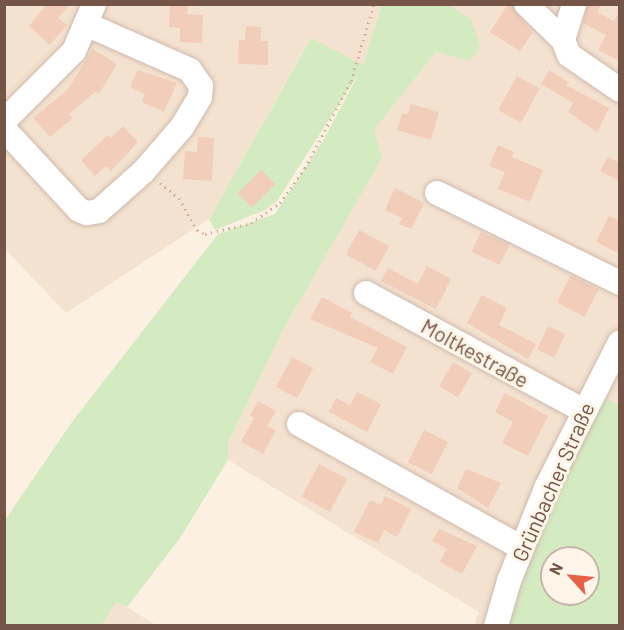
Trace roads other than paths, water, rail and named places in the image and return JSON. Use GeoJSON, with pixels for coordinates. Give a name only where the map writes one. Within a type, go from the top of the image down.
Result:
{"type":"FeatureCollection","features":[{"type":"Feature","properties":{"kind":"street"},"geometry":{"type":"LineString","coordinates":[[526,4],[563,40],[569,55],[620,90]]}},
{"type":"Feature","properties":{"kind":"street"},"geometry":{"type":"LineString","coordinates":[[563,40],[574,4]]}},
{"type":"Feature","properties":{"kind":"street"},"geometry":{"type":"LineString","coordinates":[[4,121],[60,68],[91,15],[190,70],[201,86],[197,106],[143,172],[99,211],[87,213],[79,210],[4,129]]}},
{"type":"Feature","properties":{"kind":"street"},"geometry":{"type":"LineString","coordinates":[[437,193],[620,283]]}},
{"type":"Feature","properties":{"kind":"street","name":"Moltkestraße"},"geometry":{"type":"LineString","coordinates":[[366,293],[584,411]]}},
{"type":"Feature","properties":{"kind":"street","name":"Grünbacher Straße"},"geometry":{"type":"LineString","coordinates":[[496,626],[522,548],[584,411],[620,342]]}},
{"type":"Feature","properties":{"kind":"street"},"geometry":{"type":"LineString","coordinates":[[299,424],[522,548]]}}]}
